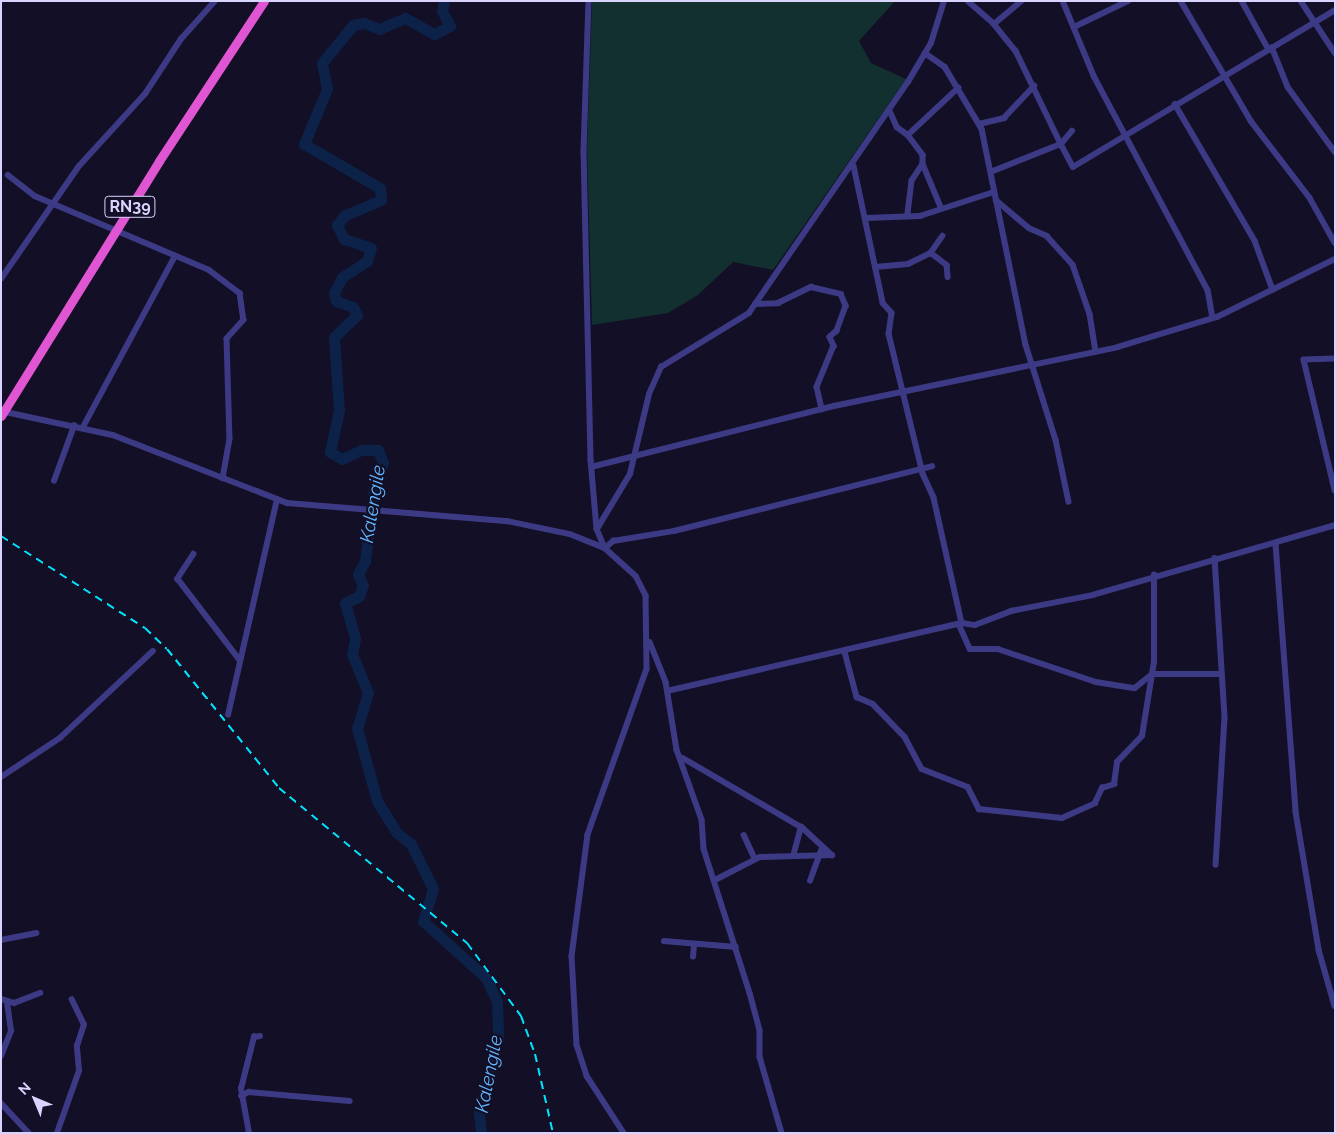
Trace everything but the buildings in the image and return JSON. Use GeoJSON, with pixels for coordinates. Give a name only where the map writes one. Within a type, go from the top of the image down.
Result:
{"type":"FeatureCollection","features":[{"type":"Feature","properties":{"kind":"highway","name":"RN39"},"geometry":{"type":"LineString","coordinates":[[2,413],[115,231],[264,1]]}},
{"type":"Feature","properties":{"kind":"street"},"geometry":{"type":"LineString","coordinates":[[1,280],[51,205],[214,1]]}},
{"type":"Feature","properties":{"kind":"street"},"geometry":{"type":"LineString","coordinates":[[589,1],[584,151],[592,467],[596,528],[605,548]]}},
{"type":"Feature","properties":{"kind":"street"},"geometry":{"type":"LineString","coordinates":[[596,528],[616,502],[635,455],[649,394],[661,367],[755,304],[854,166],[890,111],[925,53],[944,1]]}},
{"type":"Feature","properties":{"kind":"street"},"geometry":{"type":"LineString","coordinates":[[968,1],[994,24],[1016,51],[1073,167],[1225,74],[1271,49],[1335,10]]}},
{"type":"Feature","properties":{"kind":"street"},"geometry":{"type":"LineString","coordinates":[[994,24],[1021,1]]}},
{"type":"Feature","properties":{"kind":"street"},"geometry":{"type":"LineString","coordinates":[[1063,1],[1125,135],[1208,290],[1213,318]]}},
{"type":"Feature","properties":{"kind":"street"},"geometry":{"type":"LineString","coordinates":[[1074,27],[1128,1]]}},
{"type":"Feature","properties":{"kind":"street"},"geometry":{"type":"LineString","coordinates":[[1181,1],[1251,121],[1310,198],[1335,242]]}},
{"type":"Feature","properties":{"kind":"street"},"geometry":{"type":"LineString","coordinates":[[1242,1],[1271,49],[1288,87],[1335,152]]}},
{"type":"Feature","properties":{"kind":"street"},"geometry":{"type":"LineString","coordinates":[[1301,1],[1335,53]]}},
{"type":"Feature","properties":{"kind":"street"},"geometry":{"type":"LineString","coordinates":[[925,53],[945,67],[979,124],[993,171],[994,195],[1032,364],[1069,502]]}},
{"type":"Feature","properties":{"kind":"street"},"geometry":{"type":"LineString","coordinates":[[979,124],[1004,118],[1034,86]]}},
{"type":"Feature","properties":{"kind":"street"},"geometry":{"type":"LineString","coordinates":[[908,135],[958,88]]}},
{"type":"Feature","properties":{"kind":"street"},"geometry":{"type":"LineString","coordinates":[[1175,104],[1255,241],[1273,290]]}},
{"type":"Feature","properties":{"kind":"street"},"geometry":{"type":"LineString","coordinates":[[890,111],[897,127],[908,135],[923,155],[923,164],[941,207]]}},
{"type":"Feature","properties":{"kind":"street"},"geometry":{"type":"LineString","coordinates":[[993,171],[1062,144],[1072,131]]}},
{"type":"Feature","properties":{"kind":"street"},"geometry":{"type":"LineString","coordinates":[[908,214],[912,181],[923,164]]}},
{"type":"Feature","properties":{"kind":"street"},"geometry":{"type":"LineString","coordinates":[[854,166],[883,303],[892,313],[889,334],[902,390],[922,469],[934,498],[960,624],[970,649],[998,649],[1096,682],[1135,688],[1152,674],[1220,674]]}},
{"type":"Feature","properties":{"kind":"street"},"geometry":{"type":"LineString","coordinates":[[8,175],[51,205],[219,276],[240,293],[245,305],[244,320],[227,339],[230,439],[223,478]]}},
{"type":"Feature","properties":{"kind":"street"},"geometry":{"type":"LineString","coordinates":[[866,218],[908,214],[920,216],[941,207],[994,195]]}},
{"type":"Feature","properties":{"kind":"street"},"geometry":{"type":"LineString","coordinates":[[994,195],[1029,228],[1047,236],[1073,265],[1090,314],[1096,352]]}},
{"type":"Feature","properties":{"kind":"street"},"geometry":{"type":"LineString","coordinates":[[875,267],[908,264],[932,253],[943,236]]}},
{"type":"Feature","properties":{"kind":"street"},"geometry":{"type":"LineString","coordinates":[[932,253],[946,265],[948,277]]}},
{"type":"Feature","properties":{"kind":"street"},"geometry":{"type":"LineString","coordinates":[[83,427],[175,256]]}},
{"type":"Feature","properties":{"kind":"street"},"geometry":{"type":"LineString","coordinates":[[592,467],[822,408],[902,390],[1096,352],[1213,318],[1335,259]]}},
{"type":"Feature","properties":{"kind":"street"},"geometry":{"type":"LineString","coordinates":[[755,304],[778,303],[811,287],[840,294],[846,306],[837,331],[830,336],[834,346],[817,387],[822,408]]}},
{"type":"Feature","properties":{"kind":"street"},"geometry":{"type":"LineString","coordinates":[[1335,359],[1304,360],[1335,490]]}},
{"type":"Feature","properties":{"kind":"street"},"geometry":{"type":"LineString","coordinates":[[2,413],[83,427],[223,478],[277,500],[368,510],[506,521],[570,534],[605,548],[636,576],[646,596],[649,642],[647,669],[584,850],[572,956],[577,1045],[587,1076],[624,1133]]}},
{"type":"Feature","properties":{"kind":"street"},"geometry":{"type":"LineString","coordinates":[[54,481],[74,426]]}},
{"type":"Feature","properties":{"kind":"street"},"geometry":{"type":"LineString","coordinates":[[605,548],[613,541],[674,530],[932,466]]}},
{"type":"Feature","properties":{"kind":"street"},"geometry":{"type":"LineString","coordinates":[[228,715],[240,660],[261,586],[277,500]]}},
{"type":"Feature","properties":{"kind":"street"},"geometry":{"type":"LineString","coordinates":[[667,691],[845,652],[960,624],[974,625],[1012,611],[1093,595],[1154,575],[1276,544],[1335,525]]}},
{"type":"Feature","properties":{"kind":"street"},"geometry":{"type":"LineString","coordinates":[[1276,544],[1296,812],[1319,950],[1335,1006]]}},
{"type":"Feature","properties":{"kind":"street"},"geometry":{"type":"LineString","coordinates":[[194,554],[178,579],[240,660]]}},
{"type":"Feature","properties":{"kind":"street"},"geometry":{"type":"LineString","coordinates":[[1215,558],[1224,789],[1216,865]]}},
{"type":"Feature","properties":{"kind":"street"},"geometry":{"type":"LineString","coordinates":[[845,652],[857,697],[873,704],[905,737],[922,769],[968,787],[979,809],[1057,818],[1095,803],[1102,788],[1116,781],[1117,762],[1142,736],[1152,674],[1154,575]]}},
{"type":"Feature","properties":{"kind":"street"},"geometry":{"type":"LineString","coordinates":[[649,642],[667,691],[677,750],[683,758],[702,820],[704,849],[717,879],[736,947],[782,1133]]}},
{"type":"Feature","properties":{"kind":"street"},"geometry":{"type":"LineString","coordinates":[[1,777],[60,738],[153,651]]}},
{"type":"Feature","properties":{"kind":"street"},"geometry":{"type":"LineString","coordinates":[[683,758],[801,827],[823,844],[832,855],[786,853]]}},
{"type":"Feature","properties":{"kind":"street"},"geometry":{"type":"LineString","coordinates":[[717,879],[755,859],[786,853],[797,853],[801,827]]}},
{"type":"Feature","properties":{"kind":"street"},"geometry":{"type":"LineString","coordinates":[[744,835],[755,859]]}},
{"type":"Feature","properties":{"kind":"street"},"geometry":{"type":"LineString","coordinates":[[810,881],[823,844]]}},
{"type":"Feature","properties":{"kind":"street"},"geometry":{"type":"LineString","coordinates":[[1,940],[36,933]]}},
{"type":"Feature","properties":{"kind":"street"},"geometry":{"type":"LineString","coordinates":[[664,941],[694,946],[736,947]]}},
{"type":"Feature","properties":{"kind":"street"},"geometry":{"type":"LineString","coordinates":[[693,958],[694,946]]}},
{"type":"Feature","properties":{"kind":"street"},"geometry":{"type":"LineString","coordinates":[[1,1056],[11,1031],[4,1000],[40,993]]}},
{"type":"Feature","properties":{"kind":"street"},"geometry":{"type":"LineString","coordinates":[[57,1133],[79,1071],[77,1046],[84,1025],[72,1000]]}},
{"type":"Feature","properties":{"kind":"street"},"geometry":{"type":"LineString","coordinates":[[249,1133],[241,1096],[248,1055],[254,1037],[260,1036]]}},
{"type":"Feature","properties":{"kind":"street"},"geometry":{"type":"LineString","coordinates":[[241,1096],[249,1092],[350,1101]]}},
{"type":"Feature","properties":{"kind":"street"},"geometry":{"type":"LineString","coordinates":[[1,1103],[29,1133]]}},
{"type":"Feature","properties":{"kind":"green space"},"geometry":{"type":"Polygon","coordinates":[[[592,1],[895,1],[859,41],[871,63],[906,79],[773,270],[733,262],[698,295],[668,313],[592,325],[587,150],[592,1]]]}},
{"type":"Feature","properties":{"kind":"waterway","name":"Kalengile"},"geometry":{"type":"LineString","coordinates":[[444,1],[442,11],[450,26],[434,34],[405,18],[379,29],[364,23],[353,25],[322,63],[327,89],[304,144],[380,188],[381,200],[345,215],[337,225],[344,239],[371,248],[367,261],[342,277],[334,293],[336,301],[353,307],[357,315],[334,337],[339,410],[330,452],[342,459],[361,450],[378,450],[383,463],[374,488],[365,561],[358,574],[363,585],[359,596],[345,603],[355,639],[352,654],[368,693],[357,728],[377,801],[397,833],[411,844],[433,889],[423,921],[486,978],[497,1002],[498,1038],[479,1113],[481,1133]]}},
{"type":"Feature","properties":{"kind":"railway"},"geometry":{"type":"LineString","coordinates":[[1,536],[145,628],[167,649],[279,788],[467,943],[521,1016],[535,1054],[553,1133]]}}]}
